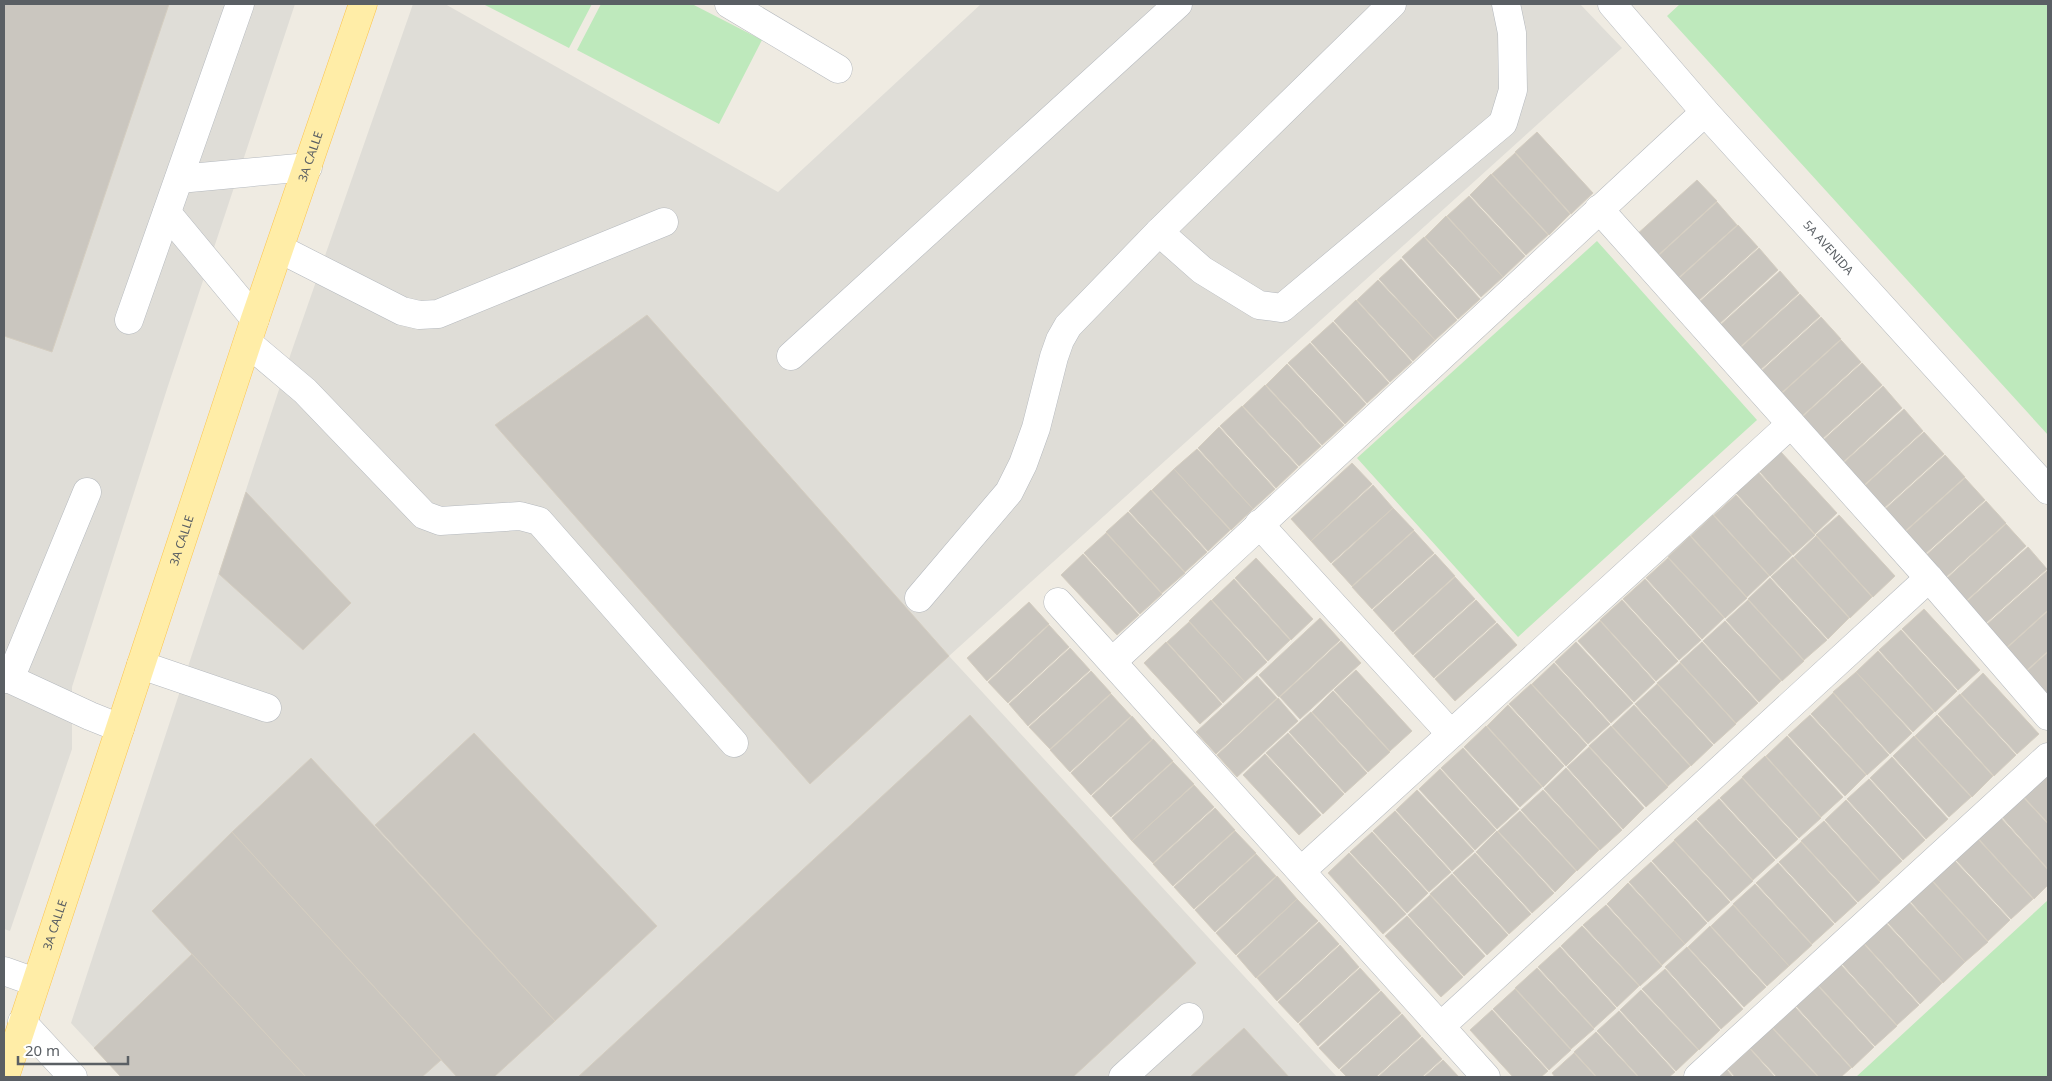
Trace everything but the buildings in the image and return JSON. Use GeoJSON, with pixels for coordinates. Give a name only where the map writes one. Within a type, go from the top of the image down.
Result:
{"type":"FeatureCollection","features":[{"type":"Feature","properties":{"kind":"main road","name":"3A CALLE"},"geometry":{"type":"LineString","coordinates":[[4,1077],[252,331],[363,4]]}},
{"type":"Feature","properties":{"kind":"street"},"geometry":{"type":"LineString","coordinates":[[129,320],[240,4]]}},
{"type":"Feature","properties":{"kind":"street"},"geometry":{"type":"LineString","coordinates":[[729,4],[838,68]]}},
{"type":"Feature","properties":{"kind":"street"},"geometry":{"type":"LineString","coordinates":[[791,356],[1178,4]]}},
{"type":"Feature","properties":{"kind":"street"},"geometry":{"type":"LineString","coordinates":[[919,598],[1009,492],[1023,464],[1036,428],[1054,357],[1068,326],[1159,232],[1392,4]]}},
{"type":"Feature","properties":{"kind":"street"},"geometry":{"type":"LineString","coordinates":[[1159,232],[1202,270],[1259,306],[1282,308],[1503,123],[1513,90],[1512,33],[1506,4]]}},
{"type":"Feature","properties":{"kind":"street","name":"5A AVENIDA"},"geometry":{"type":"LineString","coordinates":[[1612,4],[1705,112],[2048,490]]}},
{"type":"Feature","properties":{"kind":"street"},"geometry":{"type":"LineString","coordinates":[[1113,661],[1705,112]]}},
{"type":"Feature","properties":{"kind":"street"},"geometry":{"type":"LineString","coordinates":[[179,179],[308,167]]}},
{"type":"Feature","properties":{"kind":"street"},"geometry":{"type":"LineString","coordinates":[[1599,209],[1929,578],[2048,716]]}},
{"type":"Feature","properties":{"kind":"street"},"geometry":{"type":"LineString","coordinates":[[166,213],[252,331],[305,391],[424,515],[440,521],[520,516],[539,521],[734,743]]}},
{"type":"Feature","properties":{"kind":"street"},"geometry":{"type":"LineString","coordinates":[[280,249],[402,311],[428,315],[438,314],[664,222]]}},
{"type":"Feature","properties":{"kind":"street"},"geometry":{"type":"LineString","coordinates":[[1301,871],[1791,424]]}},
{"type":"Feature","properties":{"kind":"street"},"geometry":{"type":"LineString","coordinates":[[87,492],[7,679],[120,728]]}},
{"type":"Feature","properties":{"kind":"street"},"geometry":{"type":"LineString","coordinates":[[1259,524],[1451,734]]}},
{"type":"Feature","properties":{"kind":"street"},"geometry":{"type":"LineString","coordinates":[[1441,1026],[1929,578]]}},
{"type":"Feature","properties":{"kind":"street"},"geometry":{"type":"LineString","coordinates":[[1058,602],[1486,1077]]}},
{"type":"Feature","properties":{"kind":"street"},"geometry":{"type":"LineString","coordinates":[[141,665],[267,708]]}},
{"type":"Feature","properties":{"kind":"street"},"geometry":{"type":"LineString","coordinates":[[1698,1077],[2048,758]]}},
{"type":"Feature","properties":{"kind":"street"},"geometry":{"type":"LineString","coordinates":[[4,971],[35,982]]}},
{"type":"Feature","properties":{"kind":"street"},"geometry":{"type":"LineString","coordinates":[[1123,1077],[1188,1017]]}},
{"type":"Feature","properties":{"kind":"street"},"geometry":{"type":"LineString","coordinates":[[22,1022],[74,1077]]}},
{"type":"Feature","properties":{"kind":"shaded area"},"geometry":{"type":"Polygon","coordinates":[[[4,4],[295,4],[167,389],[72,687],[72,749],[10,931],[4,929],[4,4]]]}},
{"type":"Feature","properties":{"kind":"shaded area"},"geometry":{"type":"Polygon","coordinates":[[[413,4],[445,4],[778,192],[981,4],[1580,4],[1622,48],[949,656],[1337,1077],[121,1077],[71,1023],[291,353],[413,4]]]}},
{"type":"Feature","properties":{"kind":"green space"},"geometry":{"type":"Polygon","coordinates":[[[483,4],[592,4],[569,48],[483,4]]]}},
{"type":"Feature","properties":{"kind":"green space"},"geometry":{"type":"Polygon","coordinates":[[[601,4],[692,4],[762,40],[719,124],[577,50],[601,4]]]}},
{"type":"Feature","properties":{"kind":"green space"},"geometry":{"type":"Polygon","coordinates":[[[1680,4],[2048,4],[2048,435],[1667,16],[1680,4]]]}},
{"type":"Feature","properties":{"kind":"green space"},"geometry":{"type":"Polygon","coordinates":[[[1597,241],[1757,420],[1518,637],[1357,458],[1597,241]]]}},
{"type":"Feature","properties":{"kind":"green space"},"geometry":{"type":"Polygon","coordinates":[[[2048,900],[2048,1077],[1856,1077],[2048,900]]]}}]}
